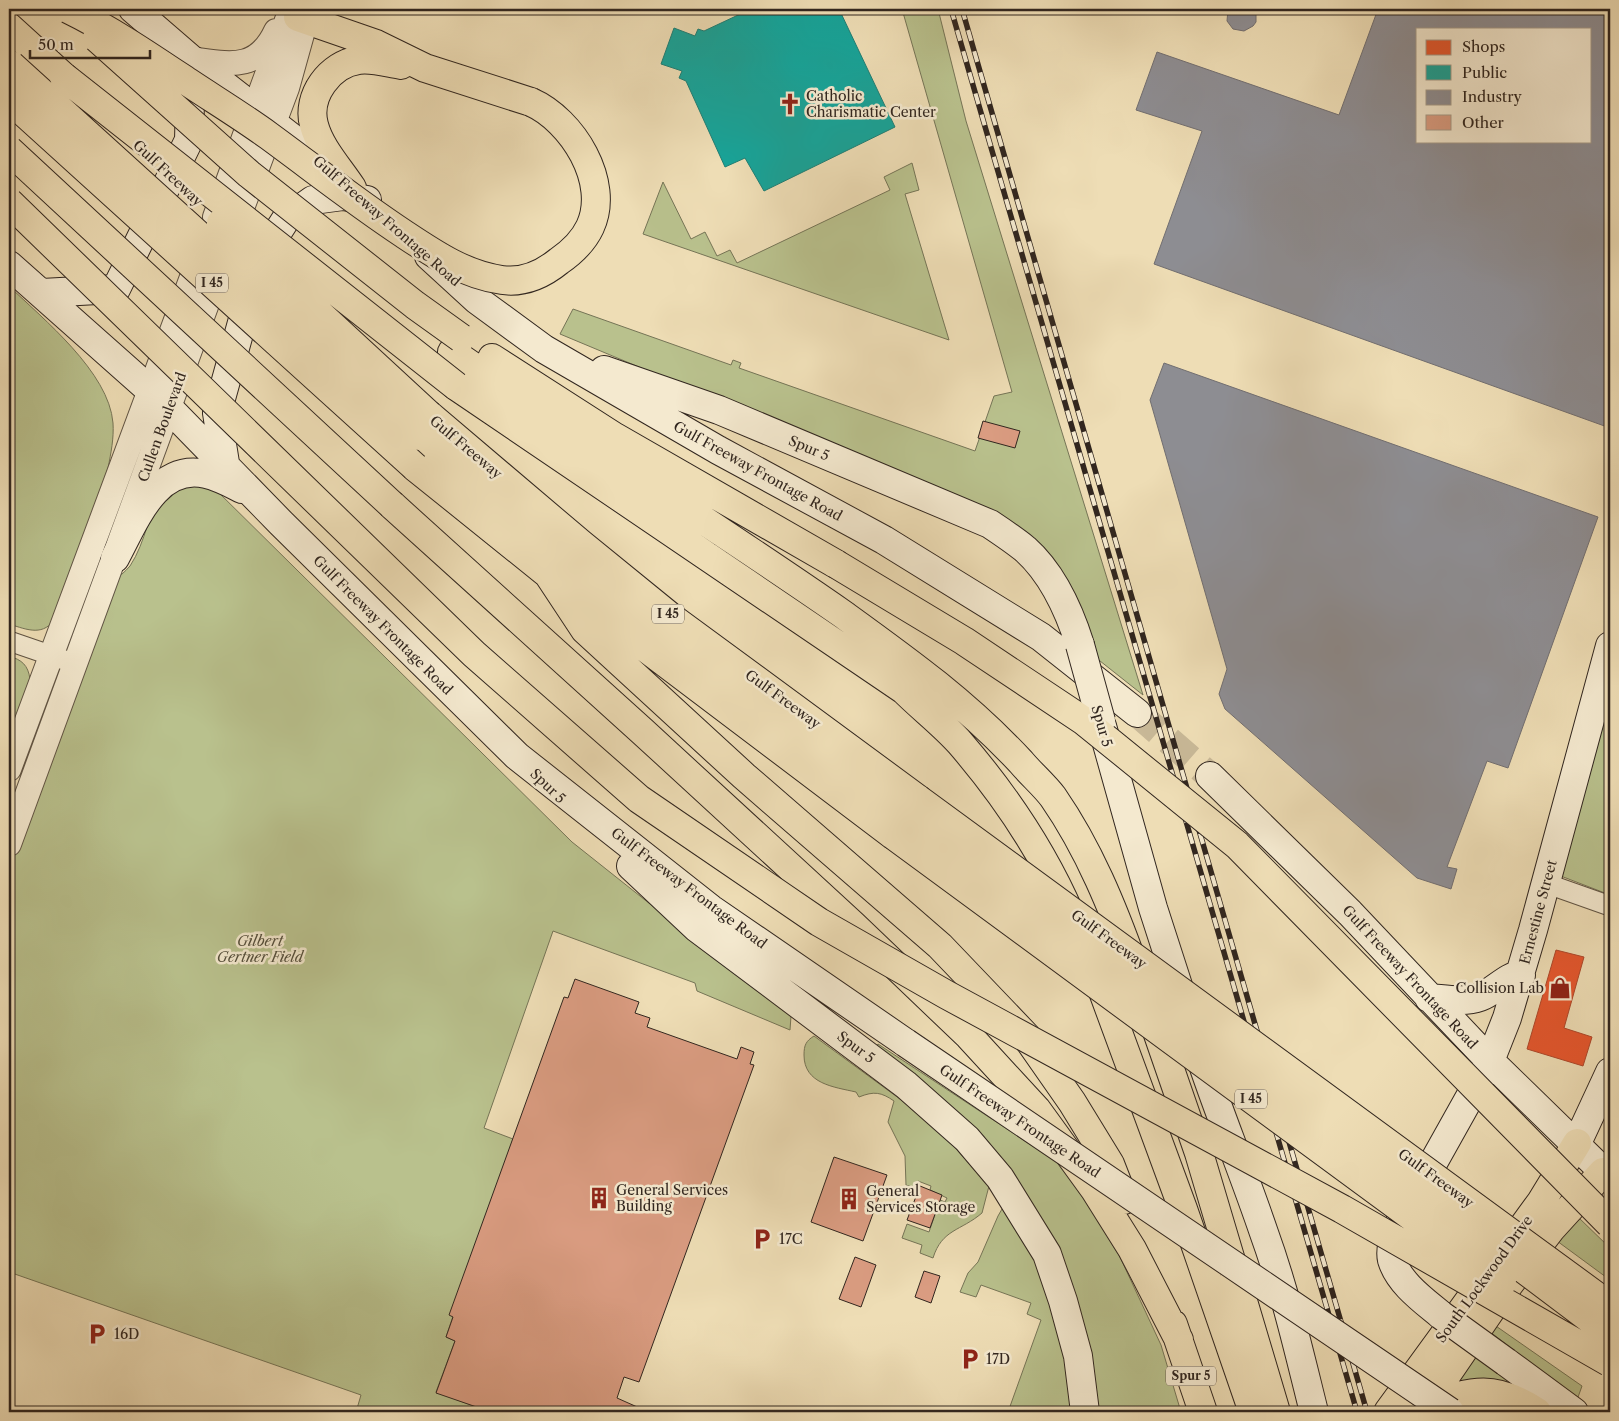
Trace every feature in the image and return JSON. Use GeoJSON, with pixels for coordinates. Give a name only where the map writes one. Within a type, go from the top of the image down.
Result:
{"type":"FeatureCollection","features":[{"type":"Feature","properties":{"kind":"main road"},"geometry":{"type":"LineString","coordinates":[[64,9],[249,174],[415,305],[456,345],[537,412],[789,577],[930,677],[992,731],[1052,796],[1083,846],[1115,914],[1199,1153],[1276,1412]]}},
{"type":"Feature","properties":{"kind":"main road"},"geometry":{"type":"LineString","coordinates":[[68,9],[119,36],[259,129],[370,212],[443,260],[471,272],[502,280],[524,279],[548,270],[575,250],[591,226],[596,196],[586,158],[568,128],[539,106],[530,102],[425,68],[376,44],[299,11]]}},
{"type":"Feature","properties":{"kind":"main road","name":"Gulf Freeway Frontage Road"},"geometry":{"type":"LineString","coordinates":[[133,9],[191,59],[360,194],[477,300],[544,349],[718,450],[884,540],[1041,637],[1137,713]]}},
{"type":"Feature","properties":{"kind":"main road","name":"Gulf Freeway"},"geometry":{"type":"LineString","coordinates":[[12,30],[64,77],[424,426]]}},
{"type":"Feature","properties":{"kind":"main road"},"geometry":{"type":"LineString","coordinates":[[42,293],[116,289],[189,140],[191,59]]}},
{"type":"Feature","properties":{"kind":"main road"},"geometry":{"type":"LineString","coordinates":[[225,464],[217,412],[260,261],[286,219],[313,200],[360,194],[320,140],[314,124],[315,98],[319,88],[325,78],[336,69],[359,60],[425,68]]}},
{"type":"Feature","properties":{"kind":"main road","name":"Gulf Freeway"},"geometry":{"type":"LineString","coordinates":[[10,65],[424,426],[581,544],[672,618],[905,816],[1610,1362]]}},
{"type":"Feature","properties":{"kind":"main road"},"geometry":{"type":"LineString","coordinates":[[64,77],[456,386],[904,690],[959,742],[1014,813],[1062,895],[1108,999],[1254,1412]]}},
{"type":"Feature","properties":{"kind":"main road","name":"Gulf Freeway"},"geometry":{"type":"LineString","coordinates":[[9,99],[414,468],[548,574],[905,816],[1610,1306]]}},
{"type":"Feature","properties":{"kind":"main road"},"geometry":{"type":"LineString","coordinates":[[9,150],[392,505],[642,731],[969,1036],[1037,1110],[1095,1190],[1132,1249],[1179,1340]]}},
{"type":"Feature","properties":{"kind":"main road"},"geometry":{"type":"LineString","coordinates":[[9,202],[474,654],[639,799],[819,922],[947,995],[1342,1209],[1610,1362]]}},
{"type":"Feature","properties":{"kind":"main road","name":"Gulf Freeway Frontage Road"},"geometry":{"type":"LineString","coordinates":[[9,265],[169,409],[516,756],[711,909],[1432,1410]]}},
{"type":"Feature","properties":{"kind":"main road"},"geometry":{"type":"LineString","coordinates":[[456,345],[836,564],[964,641],[1084,721],[1237,846],[1610,1224]]}},
{"type":"Feature","properties":{"kind":"main road","name":"Spur 5"},"geometry":{"type":"LineString","coordinates":[[544,349],[719,410],[990,524],[1026,550],[1049,578],[1069,610],[1153,908],[1216,1104],[1264,1233],[1291,1318],[1314,1412]]}},
{"type":"Feature","properties":{"kind":"main road"},"geometry":{"type":"LineString","coordinates":[[115,558],[153,491],[172,478],[187,474],[204,473],[256,496]]}},
{"type":"Feature","properties":{"kind":"main road"},"geometry":{"type":"LineString","coordinates":[[548,574],[584,630],[744,776],[940,946],[1026,1036],[1072,1102],[1110,1164],[1179,1340]]}},
{"type":"Feature","properties":{"kind":"main road","name":"Ernestine Street"},"geometry":{"type":"LineString","coordinates":[[1574,1412],[1441,1315],[1402,1280],[1392,1259],[1392,1242],[1400,1222],[1490,1061],[1520,975],[1610,646]]}},
{"type":"Feature","properties":{"kind":"main road","name":"Spur 5"},"geometry":{"type":"LineString","coordinates":[[516,756],[696,928],[906,1085],[967,1139],[1000,1178],[1047,1254],[1064,1301],[1078,1356],[1085,1412]]}},
{"type":"Feature","properties":{"kind":"main road","name":"Gulf Freeway Frontage Road"},"geometry":{"type":"LineString","coordinates":[[1210,776],[1350,913],[1490,1061],[1608,1172]]}},
{"type":"Feature","properties":{"kind":"main road","name":"Gulf Freeway"},"geometry":{"type":"LineString","coordinates":[[905,816],[1461,1222],[1610,1334]]}},
{"type":"Feature","properties":{"kind":"main road"},"geometry":{"type":"LineString","coordinates":[[1429,998],[1467,1000],[1478,998],[1499,988],[1513,975],[1520,975]]}},
{"type":"Feature","properties":{"kind":"main road"},"geometry":{"type":"LineString","coordinates":[[1577,1144],[1610,1072]]}},
{"type":"Feature","properties":{"kind":"main road","name":"South Lockwood Drive"},"geometry":{"type":"LineString","coordinates":[[1388,1412],[1540,1202],[1577,1144]]}},
{"type":"Feature","properties":{"kind":"main road","name":"South Lockwood Drive"},"geometry":{"type":"LineString","coordinates":[[1432,1410],[1506,1288],[1551,1229],[1608,1172]]}},
{"type":"Feature","properties":{"kind":"main road","name":"Spur 5"},"geometry":{"type":"LineString","coordinates":[[1179,1340],[1203,1412]]}},
{"type":"Feature","properties":{"kind":"main road"},"geometry":{"type":"LineString","coordinates":[[1432,1410],[1476,1392],[1494,1392],[1508,1395],[1537,1412]]}},
{"type":"Feature","properties":{"kind":"street"},"geometry":{"type":"LineString","coordinates":[[191,59],[242,62],[258,56],[269,47],[299,11]]}},
{"type":"Feature","properties":{"kind":"street","name":"Cullen Boulevard"},"geometry":{"type":"LineString","coordinates":[[9,769],[149,390],[264,116],[287,88],[299,11]]}},
{"type":"Feature","properties":{"kind":"street","name":"Cullen Boulevard"},"geometry":{"type":"LineString","coordinates":[[9,844],[169,409],[264,116]]}},
{"type":"Feature","properties":{"kind":"street"},"geometry":{"type":"LineString","coordinates":[[9,641],[76,664]]}},
{"type":"Feature","properties":{"kind":"street"},"geometry":{"type":"LineString","coordinates":[[1545,883],[1610,906]]}},
{"type":"Feature","properties":{"kind":"green space"},"geometry":{"type":"Polygon","coordinates":[[[902,9],[938,9],[966,121],[1143,695],[1095,657],[1063,576],[835,449],[560,334],[573,309],[731,365],[733,360],[741,363],[739,368],[975,451],[994,396],[1012,392],[902,9]]]}},
{"type":"Feature","properties":{"kind":"green space"},"geometry":{"type":"Polygon","coordinates":[[[912,163],[919,190],[905,194],[949,340],[643,234],[663,182],[691,239],[705,232],[717,256],[730,250],[737,263],[890,190],[884,177],[912,163]]]}},
{"type":"Feature","properties":{"kind":"green space"},"geometry":{"type":"Polygon","coordinates":[[[9,286],[56,330],[87,366],[100,385],[109,404],[113,423],[113,440],[108,468],[56,617],[41,630],[29,630],[9,624],[9,286]]]}},
{"type":"Feature","properties":{"kind":"green space","name":"Gilbert Gertner Field"},"geometry":{"type":"Polygon","coordinates":[[[207,481],[572,842],[791,1016],[790,1030],[697,991],[695,983],[553,931],[484,1128],[513,1139],[446,1337],[455,1341],[436,1392],[490,1412],[356,1412],[361,1395],[9,1272],[9,870],[113,583],[130,566],[135,557],[164,485],[207,481]]]}},
{"type":"Feature","properties":{"kind":"green space"},"geometry":{"type":"Polygon","coordinates":[[[9,656],[24,664],[30,679],[9,738],[9,656]]]}},
{"type":"Feature","properties":{"kind":"green space"},"geometry":{"type":"Polygon","coordinates":[[[1610,677],[1610,895],[1553,873],[1610,677]]]}},
{"type":"Feature","properties":{"kind":"green space"},"geometry":{"type":"Polygon","coordinates":[[[814,1036],[934,1124],[989,1186],[982,1213],[947,1236],[937,1248],[933,1258],[920,1253],[922,1245],[902,1238],[907,1224],[929,1232],[940,1200],[945,1202],[947,1198],[930,1190],[931,1186],[918,1181],[915,1188],[906,1185],[905,1156],[888,1122],[894,1101],[877,1093],[859,1097],[856,1092],[830,1086],[822,1082],[809,1072],[805,1065],[804,1049],[807,1042],[814,1036]]]}},
{"type":"Feature","properties":{"kind":"green space"},"geometry":{"type":"Polygon","coordinates":[[[878,1044],[1066,1168],[1120,1257],[1161,1345],[1181,1412],[1095,1412],[1060,1262],[874,1050],[878,1044]]]}},
{"type":"Feature","properties":{"kind":"green space"},"geometry":{"type":"Polygon","coordinates":[[[1007,1207],[1046,1279],[1077,1412],[1008,1412],[1041,1320],[1027,1314],[1031,1303],[981,1285],[976,1297],[960,1292],[968,1273],[978,1262],[998,1216],[1002,1209],[1007,1207]]]}},
{"type":"Feature","properties":{"kind":"green space"},"geometry":{"type":"Polygon","coordinates":[[[1577,1216],[1610,1248],[1610,1280],[1557,1241],[1577,1216]]]}},
{"type":"Feature","properties":{"kind":"green space"},"geometry":{"type":"Polygon","coordinates":[[[1493,1324],[1582,1386],[1577,1400],[1489,1331],[1493,1324]]]}},
{"type":"Feature","properties":{"kind":"green space"},"geometry":{"type":"Polygon","coordinates":[[[1475,1354],[1525,1390],[1451,1389],[1475,1354]]]}},
{"type":"Feature","properties":{"kind":"building: Shops","name":"Collision Lab"},"geometry":{"type":"Polygon","coordinates":[[[1556,950],[1584,957],[1564,1028],[1592,1037],[1583,1066],[1527,1049],[1556,950]]]}},
{"type":"Feature","properties":{"kind":"building: Public","name":"Catholic Charismatic Center"},"geometry":{"type":"Polygon","coordinates":[[[751,9],[839,9],[895,127],[764,191],[745,158],[725,167],[686,81],[679,78],[682,71],[661,64],[674,28],[695,36],[698,29],[704,31],[751,9]]]}},
{"type":"Feature","properties":{"kind":"building: Industry"},"geometry":{"type":"Polygon","coordinates":[[[1228,9],[1256,9],[1256,22],[1244,31],[1233,29],[1227,21],[1228,9]]]}},
{"type":"Feature","properties":{"kind":"building: Industry"},"geometry":{"type":"Polygon","coordinates":[[[1378,9],[1610,9],[1610,428],[1154,264],[1202,131],[1136,110],[1157,52],[1339,115],[1378,9]]]}},
{"type":"Feature","properties":{"kind":"building: Industry"},"geometry":{"type":"Polygon","coordinates":[[[1164,363],[1598,517],[1508,768],[1487,761],[1447,867],[1457,869],[1451,889],[1417,878],[1225,709],[1219,694],[1227,669],[1150,400],[1164,363]]]}},
{"type":"Feature","properties":{"kind":"building: Other"},"geometry":{"type":"Polygon","coordinates":[[[983,421],[1020,431],[1015,448],[978,438],[983,421]]]}},
{"type":"Feature","properties":{"kind":"building: Other","name":"General Services Building"},"geometry":{"type":"Polygon","coordinates":[[[575,979],[639,1002],[635,1013],[650,1018],[647,1027],[737,1059],[741,1047],[754,1052],[750,1064],[754,1065],[639,1382],[624,1377],[617,1398],[644,1410],[643,1412],[491,1412],[436,1393],[455,1341],[446,1337],[453,1317],[449,1315],[564,997],[568,998],[575,979]]]}},
{"type":"Feature","properties":{"kind":"building: Other","name":"General Services Storage"},"geometry":{"type":"Polygon","coordinates":[[[834,1157],[887,1175],[863,1241],[811,1222],[834,1157]]]}},
{"type":"Feature","properties":{"kind":"building: Other"},"geometry":{"type":"Polygon","coordinates":[[[920,1186],[942,1195],[930,1228],[907,1220],[920,1186]]]}},
{"type":"Feature","properties":{"kind":"building: Other"},"geometry":{"type":"Polygon","coordinates":[[[855,1257],[876,1265],[861,1307],[839,1299],[855,1257]]]}},
{"type":"Feature","properties":{"kind":"building: Other"},"geometry":{"type":"Polygon","coordinates":[[[924,1271],[940,1276],[931,1303],[915,1297],[924,1271]]]}},
{"type":"Feature","properties":{"kind":"tunnel"},"geometry":{"type":"LineString","coordinates":[[1137,713],[1210,776]]}},
{"type":"Feature","properties":{"kind":"railway"},"geometry":{"type":"LineString","coordinates":[[951,9],[1357,1412]]}},
{"type":"Feature","properties":{"kind":"railway"},"geometry":{"type":"LineString","coordinates":[[962,9],[1367,1412]]}},
{"type":"Feature","properties":{"kind":"place","name":"Catholic Charismatic Center"},"geometry":{"type":"Point","coordinates":[790,104]}},
{"type":"Feature","properties":{"kind":"place","name":"Collision Lab"},"geometry":{"type":"Point","coordinates":[1560,988]}},
{"type":"Feature","properties":{"kind":"place","name":"General Services Building"},"geometry":{"type":"Point","coordinates":[599,1198]}},
{"type":"Feature","properties":{"kind":"place","name":"General Services Storage"},"geometry":{"type":"Point","coordinates":[849,1199]}},
{"type":"Feature","properties":{"kind":"place","name":"17C"},"geometry":{"type":"Point","coordinates":[762,1239]}},
{"type":"Feature","properties":{"kind":"place","name":"16D"},"geometry":{"type":"Point","coordinates":[97,1334]}},
{"type":"Feature","properties":{"kind":"place","name":"17D"},"geometry":{"type":"Point","coordinates":[970,1359]}}]}
